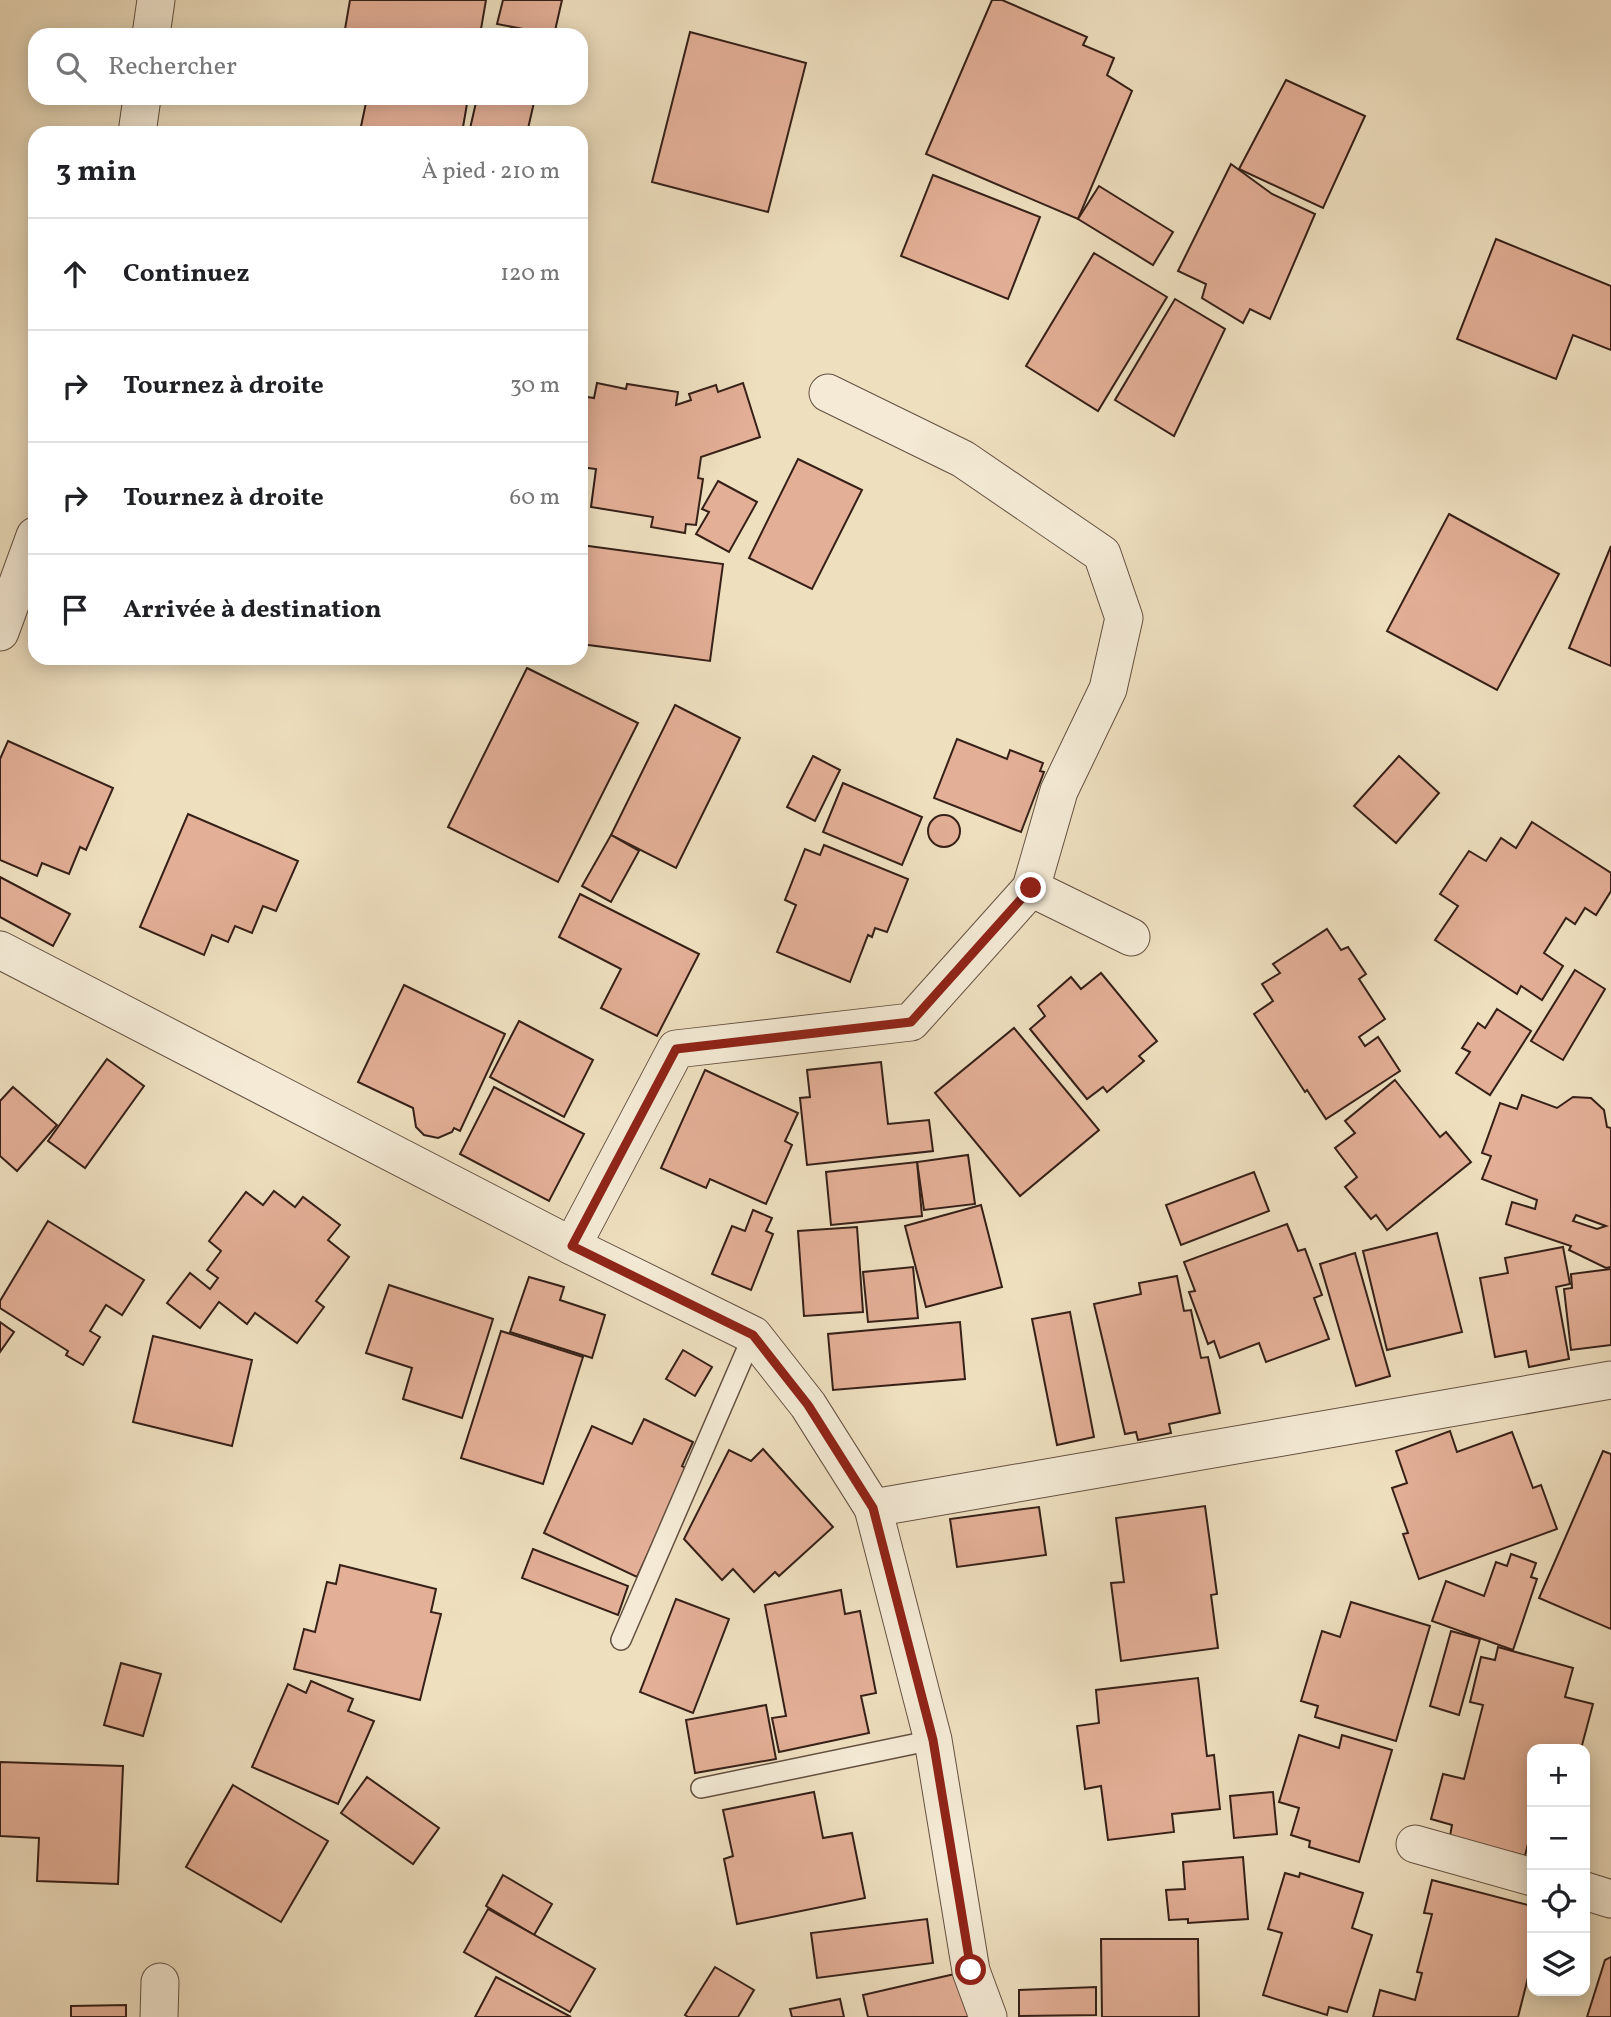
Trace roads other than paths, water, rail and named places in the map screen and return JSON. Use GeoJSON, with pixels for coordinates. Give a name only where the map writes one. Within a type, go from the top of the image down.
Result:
{"type":"FeatureCollection","features":[{"type":"Feature","properties":{"kind":"street"},"geometry":{"type":"LineString","coordinates":[[151,28],[156,0]]}},
{"type":"Feature","properties":{"kind":"street"},"geometry":{"type":"LineString","coordinates":[[137,126],[141,105]]}},
{"type":"Feature","properties":{"kind":"street"},"geometry":{"type":"LineString","coordinates":[[572,1246],[676,1049],[911,1022],[1031,888],[1059,791],[1108,689],[1124,618],[1102,554],[963,459],[828,393]]}},
{"type":"Feature","properties":{"kind":"street"},"geometry":{"type":"LineString","coordinates":[[0,632],[28,555]]}},
{"type":"Feature","properties":{"kind":"street"},"geometry":{"type":"LineString","coordinates":[[1031,888],[1131,937]]}},
{"type":"Feature","properties":{"kind":"street"},"geometry":{"type":"LineString","coordinates":[[0,950],[572,1246],[753,1335],[808,1405],[873,1508],[933,1740],[971,1970],[988,2017]]}},
{"type":"Feature","properties":{"kind":"street"},"geometry":{"type":"LineString","coordinates":[[873,1508],[1611,1380]]}},
{"type":"Feature","properties":{"kind":"street"},"geometry":{"type":"LineString","coordinates":[[1415,1844],[1527,1876]]}},
{"type":"Feature","properties":{"kind":"street"},"geometry":{"type":"LineString","coordinates":[[1590,1893],[1611,1899]]}},
{"type":"Feature","properties":{"kind":"lane"},"geometry":{"type":"LineString","coordinates":[[621,1640],[753,1335]]}},
{"type":"Feature","properties":{"kind":"lane"},"geometry":{"type":"LineString","coordinates":[[701,1788],[933,1740]]}}]}
